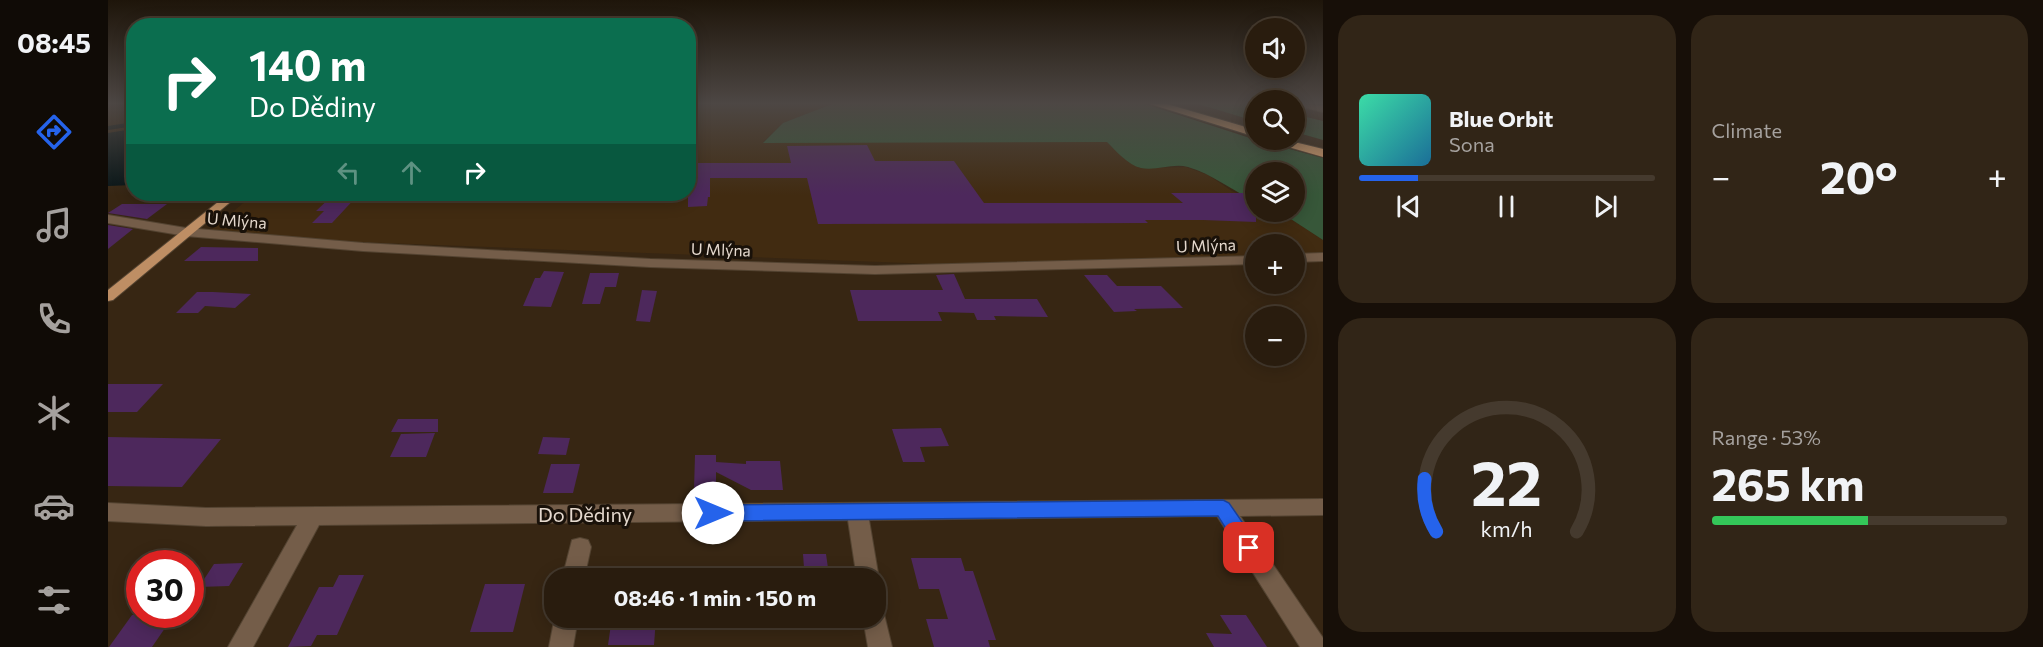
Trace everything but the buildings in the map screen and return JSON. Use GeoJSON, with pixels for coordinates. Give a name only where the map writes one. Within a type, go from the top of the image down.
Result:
{"type":"FeatureCollection","features":[{"type":"Feature","properties":{"kind":"highway"},"geometry":{"type":"LineString","coordinates":[[1305,138],[1323,143]]}},
{"type":"Feature","properties":{"kind":"highway"},"geometry":{"type":"LineString","coordinates":[[1305,148],[1323,153]]}},
{"type":"Feature","properties":{"kind":"main road"},"geometry":{"type":"LineString","coordinates":[[108,297],[225,201]]}},
{"type":"Feature","properties":{"kind":"street","name":"U Mlýna"},"geometry":{"type":"LineString","coordinates":[[108,219],[186,232],[387,248],[650,263],[875,270],[1245,260]]}},
{"type":"Feature","properties":{"kind":"street"},"geometry":{"type":"LineString","coordinates":[[1305,258],[1323,257]]}},
{"type":"Feature","properties":{"kind":"street","name":"Do Dědiny"},"geometry":{"type":"LineString","coordinates":[[108,512],[206,517],[1323,507]]}},
{"type":"Feature","properties":{"kind":"street"},"geometry":{"type":"LineString","coordinates":[[1223,508],[1314,647]]}},
{"type":"Feature","properties":{"kind":"street"},"geometry":{"type":"LineString","coordinates":[[857,512],[866,568]]}},
{"type":"Feature","properties":{"kind":"street"},"geometry":{"type":"LineString","coordinates":[[240,647],[314,516]]}},
{"type":"Feature","properties":{"kind":"street","name":"Do Dědiny"},"geometry":{"type":"LineString","coordinates":[[575,568],[580,547]]}},
{"type":"Feature","properties":{"kind":"street"},"geometry":{"type":"LineString","coordinates":[[561,647],[564,628]]}},
{"type":"Feature","properties":{"kind":"street"},"geometry":{"type":"LineString","coordinates":[[877,628],[880,647]]}},
{"type":"Feature","properties":{"kind":"shaded area"},"geometry":{"type":"Polygon","coordinates":[[[108,134],[126,134],[126,185],[108,186],[108,134]]]}},
{"type":"Feature","properties":{"kind":"shaded area"},"geometry":{"type":"Polygon","coordinates":[[[696,134],[771,134],[763,142],[1107,142],[1129,162],[1140,168],[1186,167],[1208,175],[1245,197],[1245,222],[1295,222],[1323,240],[1323,255],[1305,255],[1305,234],[1245,234],[1245,256],[934,264],[204,236],[246,201],[696,201],[696,134]]]}},
{"type":"Feature","properties":{"kind":"green space"},"geometry":{"type":"Polygon","coordinates":[[[772,134],[1238,134],[1245,136],[1245,150],[1293,150],[1323,158],[1323,240],[1295,222],[1305,222],[1305,162],[1245,162],[1245,195],[1188,167],[1141,168],[1131,164],[1107,142],[763,143],[772,134]]]}},
{"type":"Feature","properties":{"kind":"green space"},"geometry":{"type":"Polygon","coordinates":[[[1305,134],[1323,134],[1323,140],[1305,135],[1305,134]]]}},
{"type":"Feature","properties":{"kind":"route"},"geometry":{"type":"LineString","coordinates":[[713,513],[1223,508],[1249,548]]}}]}
